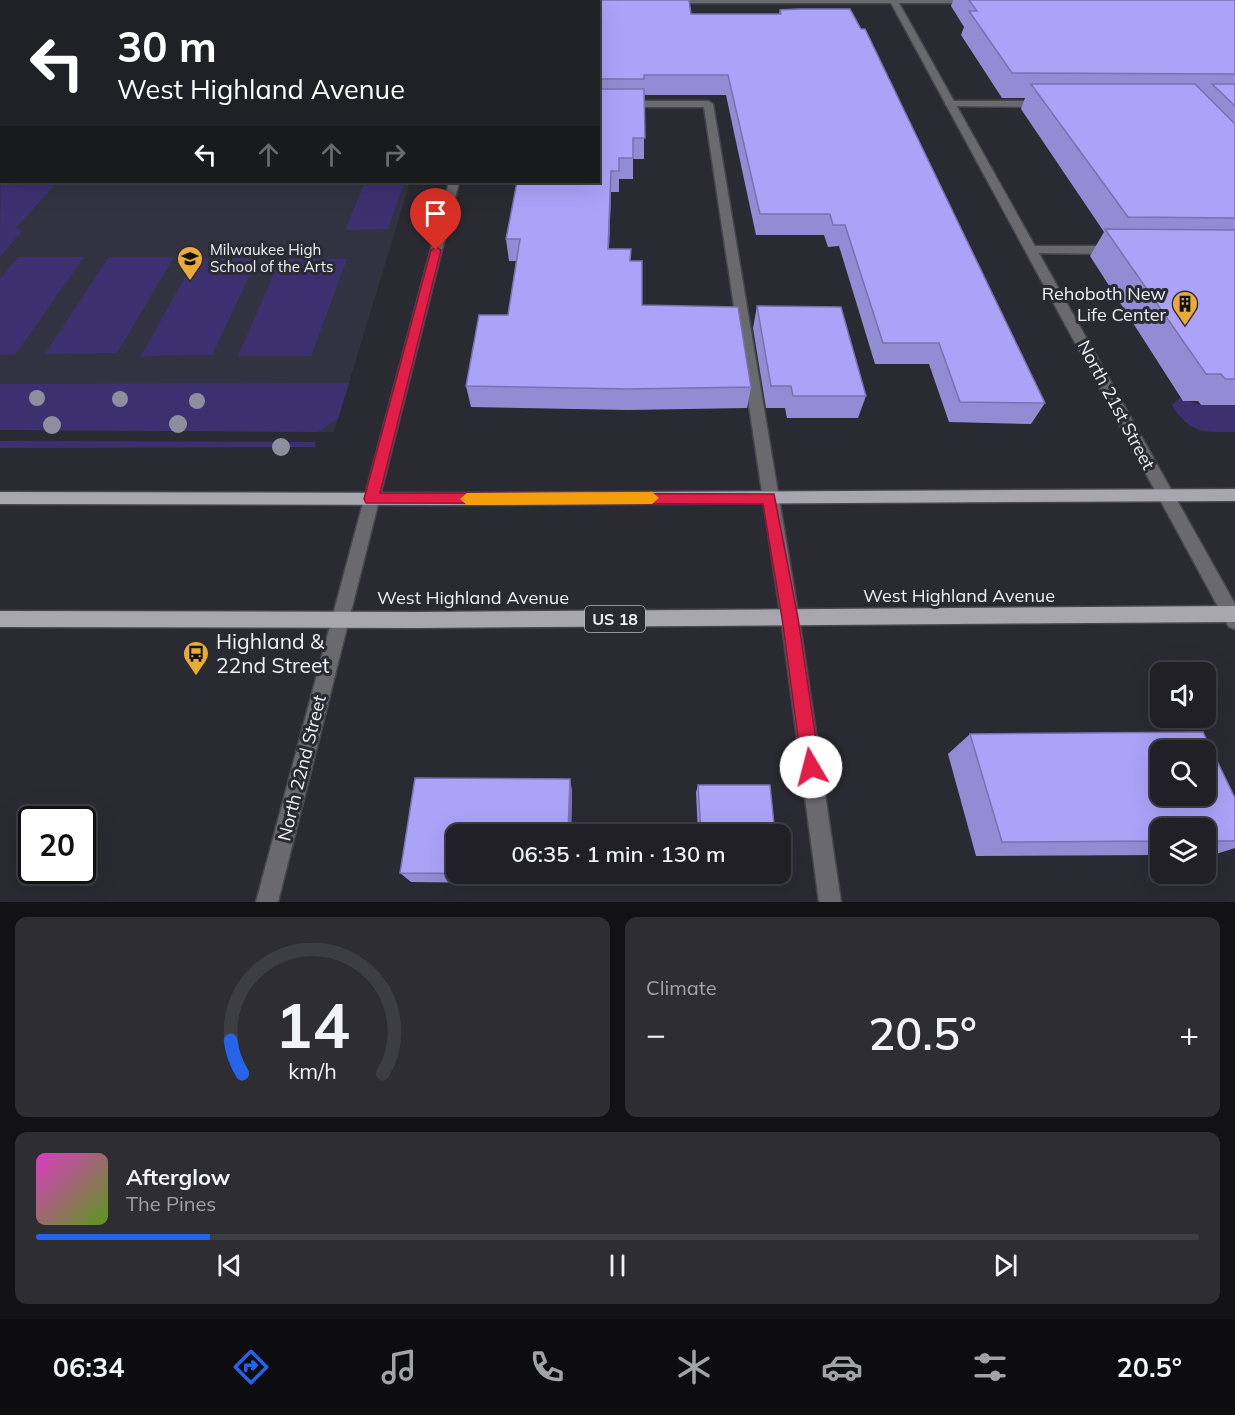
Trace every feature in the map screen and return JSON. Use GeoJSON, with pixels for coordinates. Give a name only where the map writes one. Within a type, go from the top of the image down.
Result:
{"type":"FeatureCollection","features":[{"type":"Feature","properties":{"kind":"main road"},"geometry":{"type":"LineString","coordinates":[[0,498],[371,499],[1235,495]]}},
{"type":"Feature","properties":{"kind":"main road","name":"West Highland Avenue"},"geometry":{"type":"LineString","coordinates":[[0,619],[340,620],[1234,616]]}},
{"type":"Feature","properties":{"kind":"street"},"geometry":{"type":"LineString","coordinates":[[600,1],[626,1]]}},
{"type":"Feature","properties":{"kind":"street"},"geometry":{"type":"LineString","coordinates":[[662,1],[976,1]]}},
{"type":"Feature","properties":{"kind":"street","name":"North 21st Street"},"geometry":{"type":"LineString","coordinates":[[893,1],[1234,616]]}},
{"type":"Feature","properties":{"kind":"street"},"geometry":{"type":"LineString","coordinates":[[600,104],[708,104],[769,498],[790,618],[830,902]]}},
{"type":"Feature","properties":{"kind":"street"},"geometry":{"type":"LineString","coordinates":[[950,104],[1053,104]]}},
{"type":"Feature","properties":{"kind":"street","name":"North 22nd Street"},"geometry":{"type":"LineString","coordinates":[[267,902],[454,183]]}},
{"type":"Feature","properties":{"kind":"street"},"geometry":{"type":"LineString","coordinates":[[1032,250],[1129,250]]}},
{"type":"Feature","properties":{"kind":"shaded area","name":"Milwaukee High School of the Arts"},"geometry":{"type":"Polygon","coordinates":[[[0,183],[410,183],[334,432],[0,430],[0,183]]]}},
{"type":"Feature","properties":{"kind":"shaded area"},"geometry":{"type":"Polygon","coordinates":[[[1,183],[56,183],[16,228],[22,231],[0,257],[1,183]]]}},
{"type":"Feature","properties":{"kind":"shaded area"},"geometry":{"type":"Polygon","coordinates":[[[365,183],[404,183],[388,229],[345,230],[365,183]]]}},
{"type":"Feature","properties":{"kind":"shaded area"},"geometry":{"type":"Polygon","coordinates":[[[18,257],[84,257],[15,355],[0,355],[0,279],[18,257]]]}},
{"type":"Feature","properties":{"kind":"shaded area"},"geometry":{"type":"Polygon","coordinates":[[[109,257],[174,257],[117,353],[45,354],[109,257]]]}},
{"type":"Feature","properties":{"kind":"shaded area"},"geometry":{"type":"Polygon","coordinates":[[[258,258],[212,355],[141,356],[195,259],[258,258]]]}},
{"type":"Feature","properties":{"kind":"shaded area"},"geometry":{"type":"Polygon","coordinates":[[[280,259],[347,259],[311,356],[238,356],[280,259]]]}},
{"type":"Feature","properties":{"kind":"shaded area"},"geometry":{"type":"Polygon","coordinates":[[[349,383],[338,419],[318,432],[0,430],[0,384],[349,383]]]}},
{"type":"Feature","properties":{"kind":"shaded area"},"geometry":{"type":"Polygon","coordinates":[[[1235,393],[1235,432],[1206,431],[1191,426],[1172,405],[1180,398],[1201,405],[1233,405],[1235,393]]]}},
{"type":"Feature","properties":{"kind":"shaded area"},"geometry":{"type":"Polygon","coordinates":[[[0,441],[316,442],[315,447],[0,448],[0,441]]]}},
{"type":"Feature","properties":{"kind":"building"},"geometry":{"type":"Polygon","coordinates":[[[600,0],[689,0],[691,14],[781,14],[780,10],[850,9],[861,29],[865,29],[1045,403],[960,402],[939,343],[883,343],[845,225],[833,225],[830,214],[760,214],[728,75],[644,75],[644,79],[600,79],[600,0]]]}},
{"type":"Feature","properties":{"kind":"building"},"geometry":{"type":"Polygon","coordinates":[[[969,0],[1235,0],[1235,74],[1012,73],[969,11],[977,11],[969,0]]]}},
{"type":"Feature","properties":{"kind":"building"},"geometry":{"type":"Polygon","coordinates":[[[1031,84],[1195,84],[1235,124],[1235,218],[1128,217],[1031,84]]]}},
{"type":"Feature","properties":{"kind":"building"},"geometry":{"type":"Polygon","coordinates":[[[1212,84],[1235,84],[1235,106],[1212,84]]]}},
{"type":"Feature","properties":{"kind":"building"},"geometry":{"type":"Polygon","coordinates":[[[600,89],[644,89],[645,138],[633,138],[633,158],[619,158],[619,171],[611,171],[608,249],[631,249],[630,261],[642,261],[642,305],[738,307],[751,387],[628,389],[466,386],[479,315],[508,315],[520,239],[506,239],[517,183],[600,183],[600,89]]]}},
{"type":"Feature","properties":{"kind":"building","name":"Rehoboth New Life Center"},"geometry":{"type":"Polygon","coordinates":[[[1105,229],[1235,230],[1235,379],[1225,379],[1221,374],[1206,374],[1105,229]]]}},
{"type":"Feature","properties":{"kind":"building"},"geometry":{"type":"Polygon","coordinates":[[[757,306],[841,307],[866,396],[793,396],[791,386],[771,386],[757,306]]]}},
{"type":"Feature","properties":{"kind":"building"},"geometry":{"type":"Polygon","coordinates":[[[1203,732],[1207,740],[1150,740],[1150,806],[1216,806],[1216,759],[1235,798],[1235,841],[1216,841],[1216,818],[1150,818],[1150,841],[1002,842],[970,734],[1203,732]]]}},
{"type":"Feature","properties":{"kind":"building"},"geometry":{"type":"Polygon","coordinates":[[[415,778],[570,779],[568,824],[446,824],[446,873],[400,873],[415,778]]]}},
{"type":"Feature","properties":{"kind":"building"},"geometry":{"type":"Polygon","coordinates":[[[698,785],[770,785],[774,824],[700,824],[698,785]]]}},
{"type":"Feature","properties":{"kind":"slow traffic"},"geometry":{"type":"LineString","coordinates":[[467,499],[652,498]]}},
{"type":"Feature","properties":{"kind":"place","name":"Milwaukee High School of the Arts"},"geometry":{"type":"Point","coordinates":[190,282]}},
{"type":"Feature","properties":{"kind":"place","name":"Rehoboth New Life Center"},"geometry":{"type":"Point","coordinates":[1185,327]}},
{"type":"Feature","properties":{"kind":"place","name":"Highland & 22nd Street"},"geometry":{"type":"Point","coordinates":[196,677]}},
{"type":"Feature","properties":{"kind":"route"},"geometry":{"type":"LineString","coordinates":[[436,250],[371,499],[769,498],[790,618],[811,767]]}}]}
